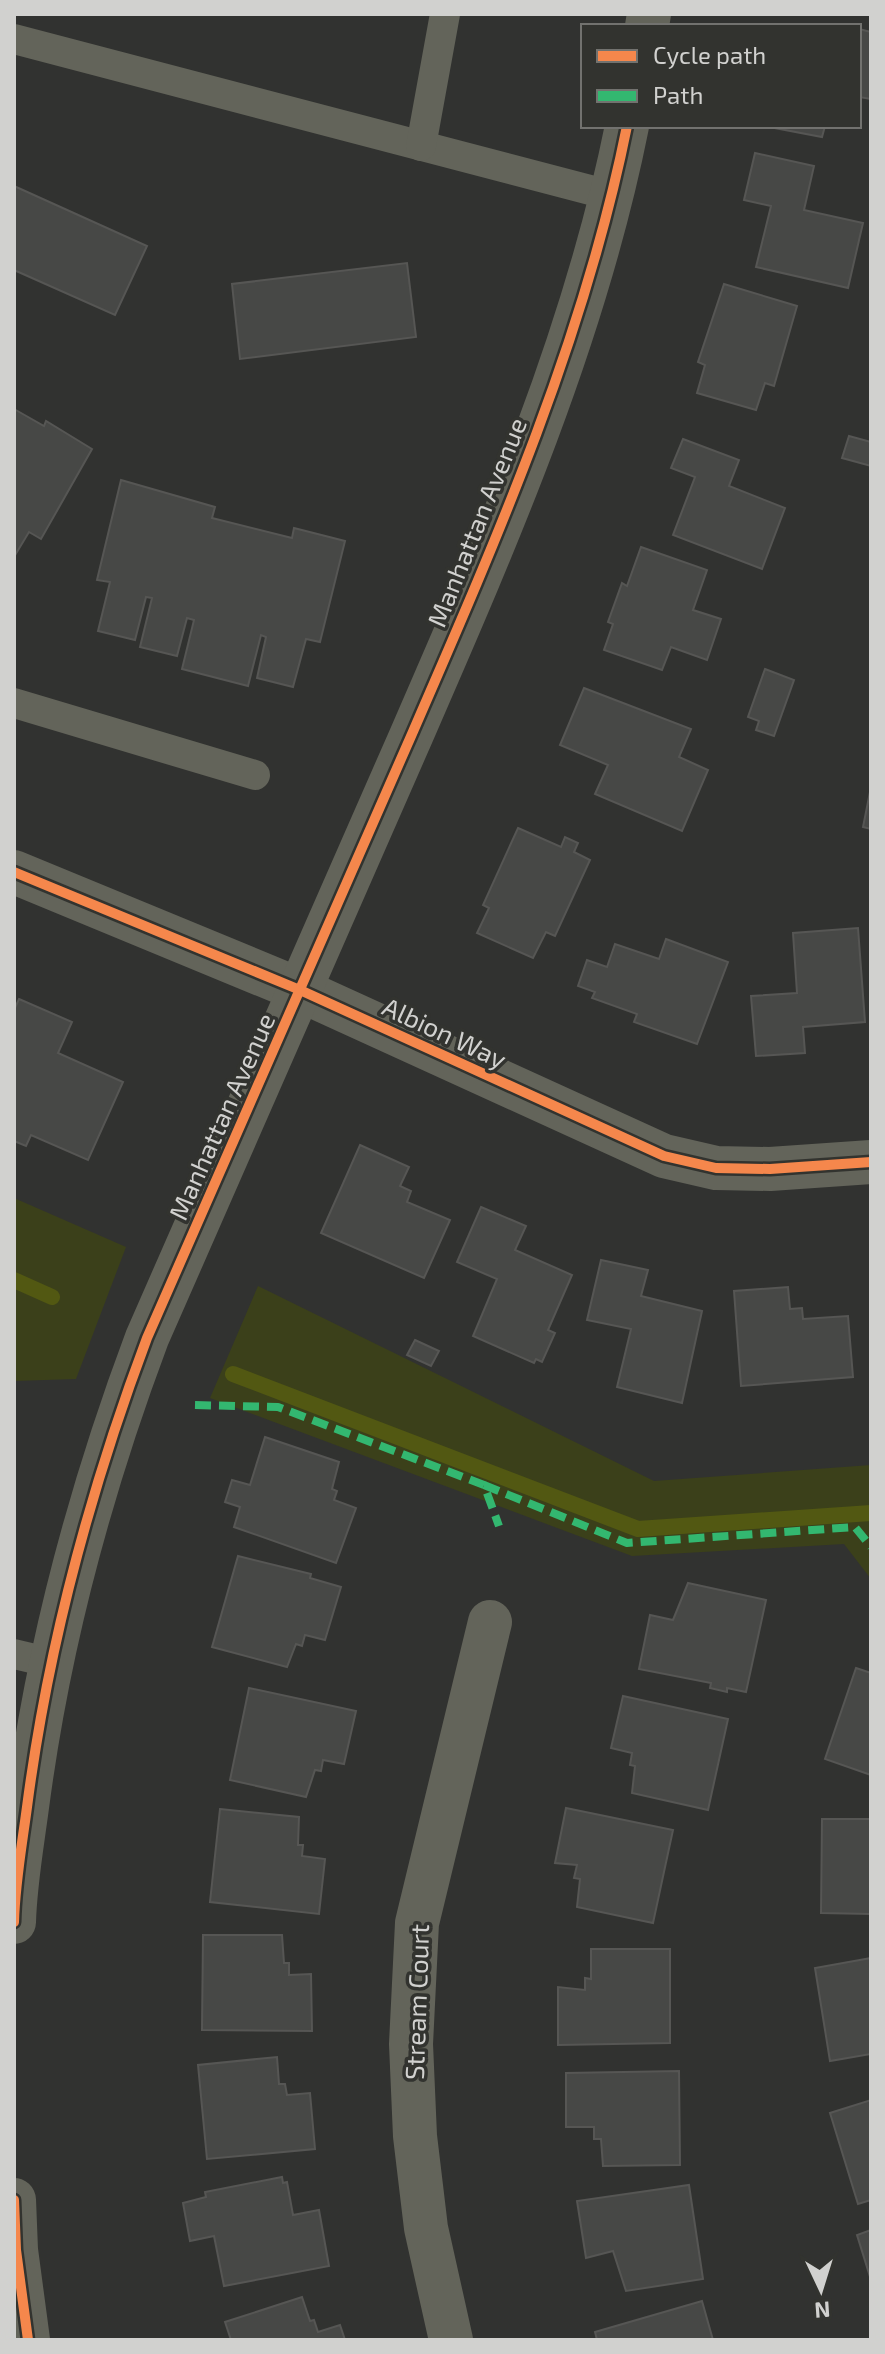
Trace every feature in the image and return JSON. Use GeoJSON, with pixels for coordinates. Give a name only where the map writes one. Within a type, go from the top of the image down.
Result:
{"type":"FeatureCollection","features":[{"type":"Feature","properties":{"kind":"street","name":"Manhattan Avenue"},"geometry":{"type":"LineString","coordinates":[[14,1922],[37,1732],[33,1659],[73,1563],[147,1338],[505,519],[575,321],[613,196],[627,128]]}},
{"type":"Feature","properties":{"kind":"street","name":"Albion Way"},"geometry":{"type":"LineString","coordinates":[[14,872],[300,990],[664,1156],[716,1168],[770,1169],[871,1162]]}},
{"type":"Feature","properties":{"kind":"street","name":"Stream Court"},"geometry":{"type":"LineString","coordinates":[[451,2340],[426,2228],[415,2136],[411,2044],[417,1923],[490,1622]]}},
{"type":"Feature","properties":{"kind":"street"},"geometry":{"type":"LineString","coordinates":[[14,2200],[22,2323]]}},
{"type":"Feature","properties":{"kind":"lane"},"geometry":{"type":"LineString","coordinates":[[421,146],[445,14]]}},
{"type":"Feature","properties":{"kind":"lane"},"geometry":{"type":"LineString","coordinates":[[14,39],[613,196]]}},
{"type":"Feature","properties":{"kind":"lane"},"geometry":{"type":"LineString","coordinates":[[14,703],[255,775]]}},
{"type":"Feature","properties":{"kind":"green space"},"geometry":{"type":"Polygon","coordinates":[[[14,1198],[126,1247],[76,1379],[14,1381],[14,1198]]]}},
{"type":"Feature","properties":{"kind":"green space"},"geometry":{"type":"Polygon","coordinates":[[[258,1286],[654,1481],[871,1465],[871,1579],[844,1544],[632,1556],[210,1398],[258,1286]]]}},
{"type":"Feature","properties":{"kind":"building"},"geometry":{"type":"Polygon","coordinates":[[[861,30],[871,32],[871,99],[861,97],[861,30]]]}},
{"type":"Feature","properties":{"kind":"building"},"geometry":{"type":"Polygon","coordinates":[[[775,128],[824,128],[822,137],[775,128]]]}},
{"type":"Feature","properties":{"kind":"building"},"geometry":{"type":"Polygon","coordinates":[[[755,153],[814,166],[804,210],[863,223],[848,288],[756,267],[771,206],[744,200],[755,153]]]}},
{"type":"Feature","properties":{"kind":"building"},"geometry":{"type":"Polygon","coordinates":[[[14,186],[147,246],[115,315],[14,270],[14,186]]]}},
{"type":"Feature","properties":{"kind":"building"},"geometry":{"type":"Polygon","coordinates":[[[407,263],[416,337],[240,359],[232,284],[407,263]]]}},
{"type":"Feature","properties":{"kind":"building"},"geometry":{"type":"Polygon","coordinates":[[[724,284],[797,306],[774,386],[765,383],[756,410],[697,393],[705,365],[698,362],[724,284]]]}},
{"type":"Feature","properties":{"kind":"building"},"geometry":{"type":"Polygon","coordinates":[[[14,409],[44,426],[46,421],[92,449],[41,539],[29,532],[14,557],[14,409]]]}},
{"type":"Feature","properties":{"kind":"building"},"geometry":{"type":"Polygon","coordinates":[[[849,436],[871,442],[871,466],[842,458],[849,436]]]}},
{"type":"Feature","properties":{"kind":"building"},"geometry":{"type":"Polygon","coordinates":[[[683,439],[739,460],[729,486],[785,508],[762,569],[673,535],[695,477],[671,468],[683,439]]]}},
{"type":"Feature","properties":{"kind":"building"},"geometry":{"type":"Polygon","coordinates":[[[121,480],[215,507],[212,518],[292,538],[294,528],[345,541],[320,642],[306,639],[293,687],[257,678],[266,637],[261,635],[248,686],[182,669],[194,620],[187,618],[177,656],[140,647],[152,598],[146,597],[135,640],[98,631],[110,582],[97,580],[121,480]]]}},
{"type":"Feature","properties":{"kind":"building"},"geometry":{"type":"Polygon","coordinates":[[[641,547],[707,570],[693,610],[721,619],[707,660],[671,647],[662,670],[604,650],[613,624],[608,622],[622,583],[627,586],[641,547]]]}},
{"type":"Feature","properties":{"kind":"building"},"geometry":{"type":"Polygon","coordinates":[[[765,669],[794,680],[774,736],[756,730],[759,721],[748,717],[765,669]]]}},
{"type":"Feature","properties":{"kind":"building"},"geometry":{"type":"Polygon","coordinates":[[[584,688],[691,729],[679,757],[708,770],[682,831],[595,794],[608,765],[560,745],[584,688]]]}},
{"type":"Feature","properties":{"kind":"building"},"geometry":{"type":"Polygon","coordinates":[[[871,787],[871,829],[863,827],[871,787]]]}},
{"type":"Feature","properties":{"kind":"building"},"geometry":{"type":"Polygon","coordinates":[[[518,828],[561,847],[565,837],[578,843],[574,852],[590,860],[555,936],[546,932],[533,958],[477,933],[489,908],[483,905],[518,828]]]}},
{"type":"Feature","properties":{"kind":"building"},"geometry":{"type":"Polygon","coordinates":[[[858,928],[865,1022],[803,1027],[805,1053],[756,1056],[751,996],[797,993],[793,933],[858,928]]]}},
{"type":"Feature","properties":{"kind":"building"},"geometry":{"type":"Polygon","coordinates":[[[666,939],[728,962],[697,1044],[634,1022],[637,1014],[592,998],[595,992],[578,986],[587,960],[607,967],[615,944],[659,959],[666,939]]]}},
{"type":"Feature","properties":{"kind":"building"},"geometry":{"type":"Polygon","coordinates":[[[19,999],[72,1022],[58,1053],[123,1082],[88,1160],[31,1135],[26,1146],[14,1141],[14,1010],[19,999]]]}},
{"type":"Feature","properties":{"kind":"building"},"geometry":{"type":"Polygon","coordinates":[[[360,1145],[409,1167],[400,1186],[411,1191],[407,1202],[450,1220],[424,1278],[321,1233],[360,1145]]]}},
{"type":"Feature","properties":{"kind":"building"},"geometry":{"type":"Polygon","coordinates":[[[481,1207],[526,1226],[515,1250],[572,1275],[548,1330],[555,1333],[542,1362],[536,1359],[534,1363],[473,1336],[497,1279],[457,1262],[481,1207]]]}},
{"type":"Feature","properties":{"kind":"building"},"geometry":{"type":"Polygon","coordinates":[[[601,1260],[648,1270],[641,1296],[702,1311],[682,1403],[617,1387],[631,1329],[587,1320],[601,1260]]]}},
{"type":"Feature","properties":{"kind":"building"},"geometry":{"type":"Polygon","coordinates":[[[788,1287],[790,1309],[802,1308],[803,1319],[848,1316],[853,1377],[741,1386],[734,1291],[788,1287]]]}},
{"type":"Feature","properties":{"kind":"building"},"geometry":{"type":"Polygon","coordinates":[[[415,1340],[439,1351],[431,1366],[407,1355],[415,1340]]]}},
{"type":"Feature","properties":{"kind":"building"},"geometry":{"type":"Polygon","coordinates":[[[265,1437],[339,1462],[332,1489],[337,1491],[334,1500],[356,1508],[336,1563],[234,1527],[240,1507],[225,1502],[232,1480],[250,1485],[265,1437]]]}},
{"type":"Feature","properties":{"kind":"building"},"geometry":{"type":"Polygon","coordinates":[[[238,1556],[311,1574],[310,1578],[341,1587],[325,1640],[305,1635],[302,1646],[296,1644],[287,1667],[212,1647],[238,1556]]]}},
{"type":"Feature","properties":{"kind":"building"},"geometry":{"type":"Polygon","coordinates":[[[688,1583],[766,1600],[746,1692],[727,1688],[727,1692],[710,1688],[711,1683],[639,1669],[650,1615],[673,1620],[688,1583]]]}},
{"type":"Feature","properties":{"kind":"building"},"geometry":{"type":"Polygon","coordinates":[[[856,1668],[871,1673],[871,1775],[825,1759],[856,1668]]]}},
{"type":"Feature","properties":{"kind":"building"},"geometry":{"type":"Polygon","coordinates":[[[249,1688],[356,1711],[344,1764],[323,1760],[321,1771],[315,1770],[306,1797],[230,1780],[249,1688]]]}},
{"type":"Feature","properties":{"kind":"building"},"geometry":{"type":"Polygon","coordinates":[[[623,1696],[728,1719],[708,1810],[632,1793],[635,1766],[630,1765],[632,1753],[611,1748],[623,1696]]]}},
{"type":"Feature","properties":{"kind":"building"},"geometry":{"type":"Polygon","coordinates":[[[566,1808],[673,1830],[653,1923],[577,1907],[580,1879],[574,1878],[577,1865],[555,1863],[566,1808]]]}},
{"type":"Feature","properties":{"kind":"building"},"geometry":{"type":"Polygon","coordinates":[[[220,1809],[299,1817],[298,1845],[303,1845],[302,1856],[325,1859],[319,1914],[210,1902],[220,1809]]]}},
{"type":"Feature","properties":{"kind":"building"},"geometry":{"type":"Polygon","coordinates":[[[822,1819],[871,1819],[871,1914],[821,1913],[822,1819]]]}},
{"type":"Feature","properties":{"kind":"building"},"geometry":{"type":"Polygon","coordinates":[[[203,1935],[282,1935],[284,1963],[289,1963],[289,1975],[311,1974],[312,2031],[202,2030],[203,1935]]]}},
{"type":"Feature","properties":{"kind":"building"},"geometry":{"type":"Polygon","coordinates":[[[591,1949],[670,1949],[670,2043],[558,2045],[558,1987],[585,1990],[585,1978],[591,1979],[591,1949]]]}},
{"type":"Feature","properties":{"kind":"building"},"geometry":{"type":"Polygon","coordinates":[[[871,1958],[871,2054],[830,2061],[815,1968],[871,1958]]]}},
{"type":"Feature","properties":{"kind":"building"},"geometry":{"type":"Polygon","coordinates":[[[277,2057],[279,2084],[285,2084],[287,2095],[310,2093],[315,2149],[207,2159],[198,2065],[277,2057]]]}},
{"type":"Feature","properties":{"kind":"building"},"geometry":{"type":"Polygon","coordinates":[[[679,2071],[680,2165],[603,2166],[601,2139],[594,2139],[594,2127],[566,2127],[566,2073],[679,2071]]]}},
{"type":"Feature","properties":{"kind":"building"},"geometry":{"type":"Polygon","coordinates":[[[871,2100],[871,2200],[858,2204],[830,2113],[871,2100]]]}},
{"type":"Feature","properties":{"kind":"building"},"geometry":{"type":"Polygon","coordinates":[[[282,2177],[283,2183],[287,2182],[293,2215],[319,2210],[329,2266],[224,2286],[214,2236],[190,2241],[183,2203],[206,2197],[205,2192],[282,2177]]]}},
{"type":"Feature","properties":{"kind":"building"},"geometry":{"type":"Polygon","coordinates":[[[689,2185],[703,2279],[626,2291],[613,2251],[586,2258],[577,2201],[689,2185]]]}},
{"type":"Feature","properties":{"kind":"building"},"geometry":{"type":"Polygon","coordinates":[[[871,2230],[871,2280],[857,2235],[871,2230]]]}},
{"type":"Feature","properties":{"kind":"building"},"geometry":{"type":"Polygon","coordinates":[[[302,2297],[310,2321],[314,2320],[318,2332],[340,2325],[345,2340],[231,2340],[225,2322],[302,2297]]]}},
{"type":"Feature","properties":{"kind":"building"},"geometry":{"type":"Polygon","coordinates":[[[702,2301],[713,2340],[597,2340],[595,2332],[702,2301]]]}},
{"type":"Feature","properties":{"kind":"waterway"},"geometry":{"type":"LineString","coordinates":[[14,1280],[52,1297]]}},
{"type":"Feature","properties":{"kind":"waterway"},"geometry":{"type":"LineString","coordinates":[[233,1374],[638,1529],[871,1513]]}},
{"type":"Feature","properties":{"kind":"marked path"},"geometry":{"type":"LineString","coordinates":[[195,1405],[278,1407],[484,1485],[499,1526]]}},
{"type":"Feature","properties":{"kind":"marked path"},"geometry":{"type":"LineString","coordinates":[[484,1485],[627,1543],[855,1527],[871,1547]]}},
{"type":"Feature","properties":{"kind":"cycle path"},"geometry":{"type":"LineString","coordinates":[[14,1922],[36,1747],[59,1628],[90,1511],[126,1395],[147,1338],[504,517],[562,363],[587,285],[627,128]]}},
{"type":"Feature","properties":{"kind":"cycle path"},"geometry":{"type":"LineString","coordinates":[[14,872],[300,990],[664,1156],[716,1168],[770,1169],[871,1162]]}},
{"type":"Feature","properties":{"kind":"cycle path"},"geometry":{"type":"LineString","coordinates":[[14,2200],[16,2250],[28,2340]]}}]}
